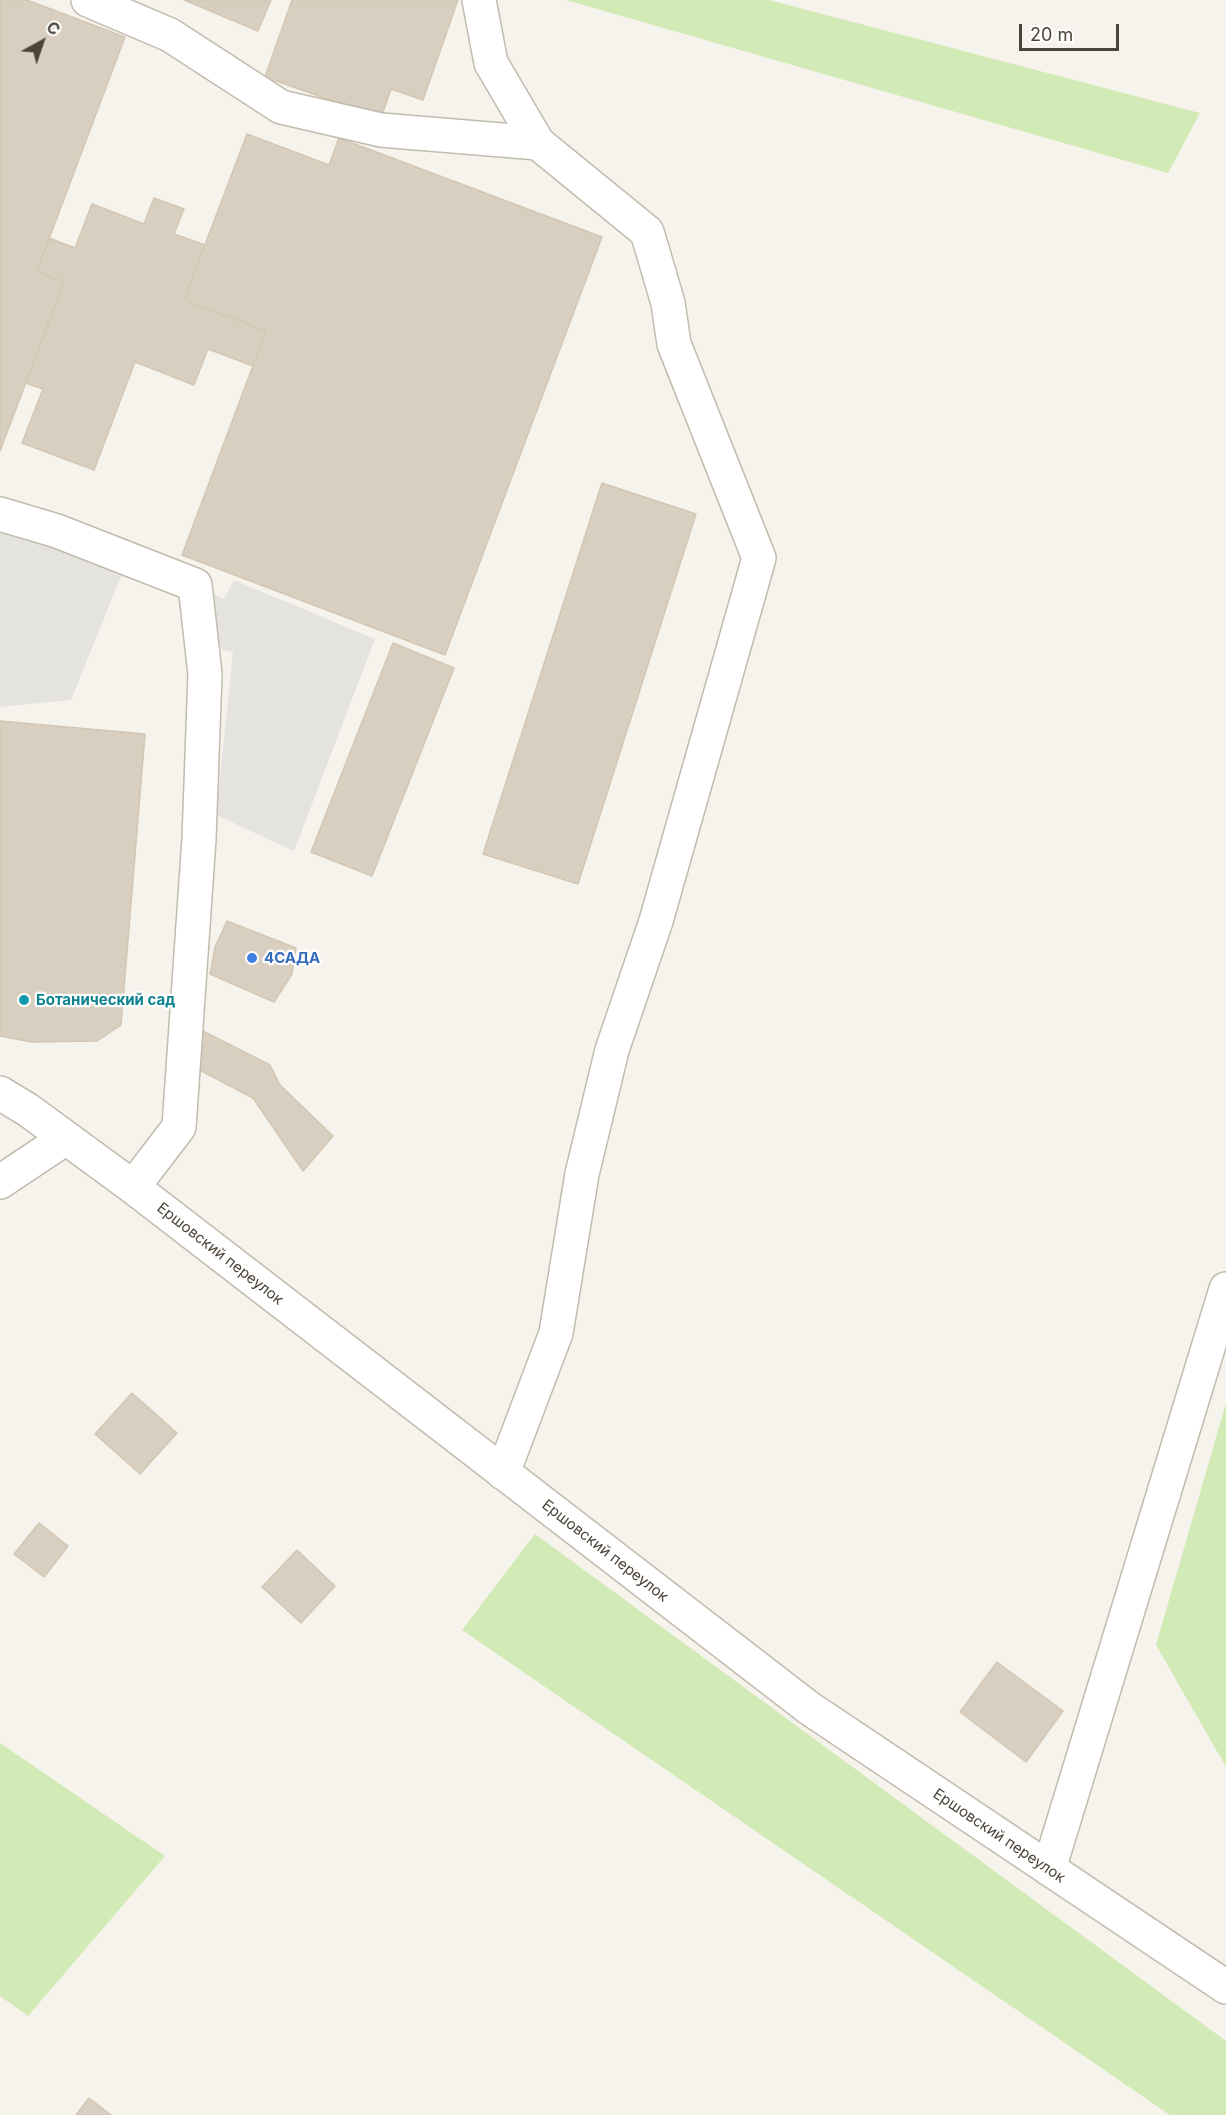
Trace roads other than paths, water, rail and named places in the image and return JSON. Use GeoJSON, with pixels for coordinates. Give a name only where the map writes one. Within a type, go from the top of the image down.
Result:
{"type":"FeatureCollection","features":[{"type":"Feature","properties":{"kind":"street"},"geometry":{"type":"LineString","coordinates":[[88,0],[170,35],[281,107],[381,130],[538,142]]}},
{"type":"Feature","properties":{"kind":"street"},"geometry":{"type":"LineString","coordinates":[[479,0],[491,63],[538,142],[646,232],[668,303],[674,344],[759,558],[656,921],[612,1050],[582,1174],[556,1333],[503,1473]]}},
{"type":"Feature","properties":{"kind":"street"},"geometry":{"type":"LineString","coordinates":[[0,514],[57,531],[195,585],[205,674],[199,839],[179,1127],[133,1187]]}},
{"type":"Feature","properties":{"kind":"street","name":"Ершовский переулок"},"geometry":{"type":"LineString","coordinates":[[0,1093],[28,1110],[133,1187],[809,1708],[1226,1988]]}},
{"type":"Feature","properties":{"kind":"street"},"geometry":{"type":"LineString","coordinates":[[0,1182],[66,1138]]}},
{"type":"Feature","properties":{"kind":"street"},"geometry":{"type":"LineString","coordinates":[[1049,1869],[1226,1288]]}},
{"type":"Feature","properties":{"kind":"place","name":"4САДА"},"geometry":{"type":"Point","coordinates":[252,958]}},
{"type":"Feature","properties":{"kind":"place","name":"Ботанический сад"},"geometry":{"type":"Point","coordinates":[24,1000]}}]}
